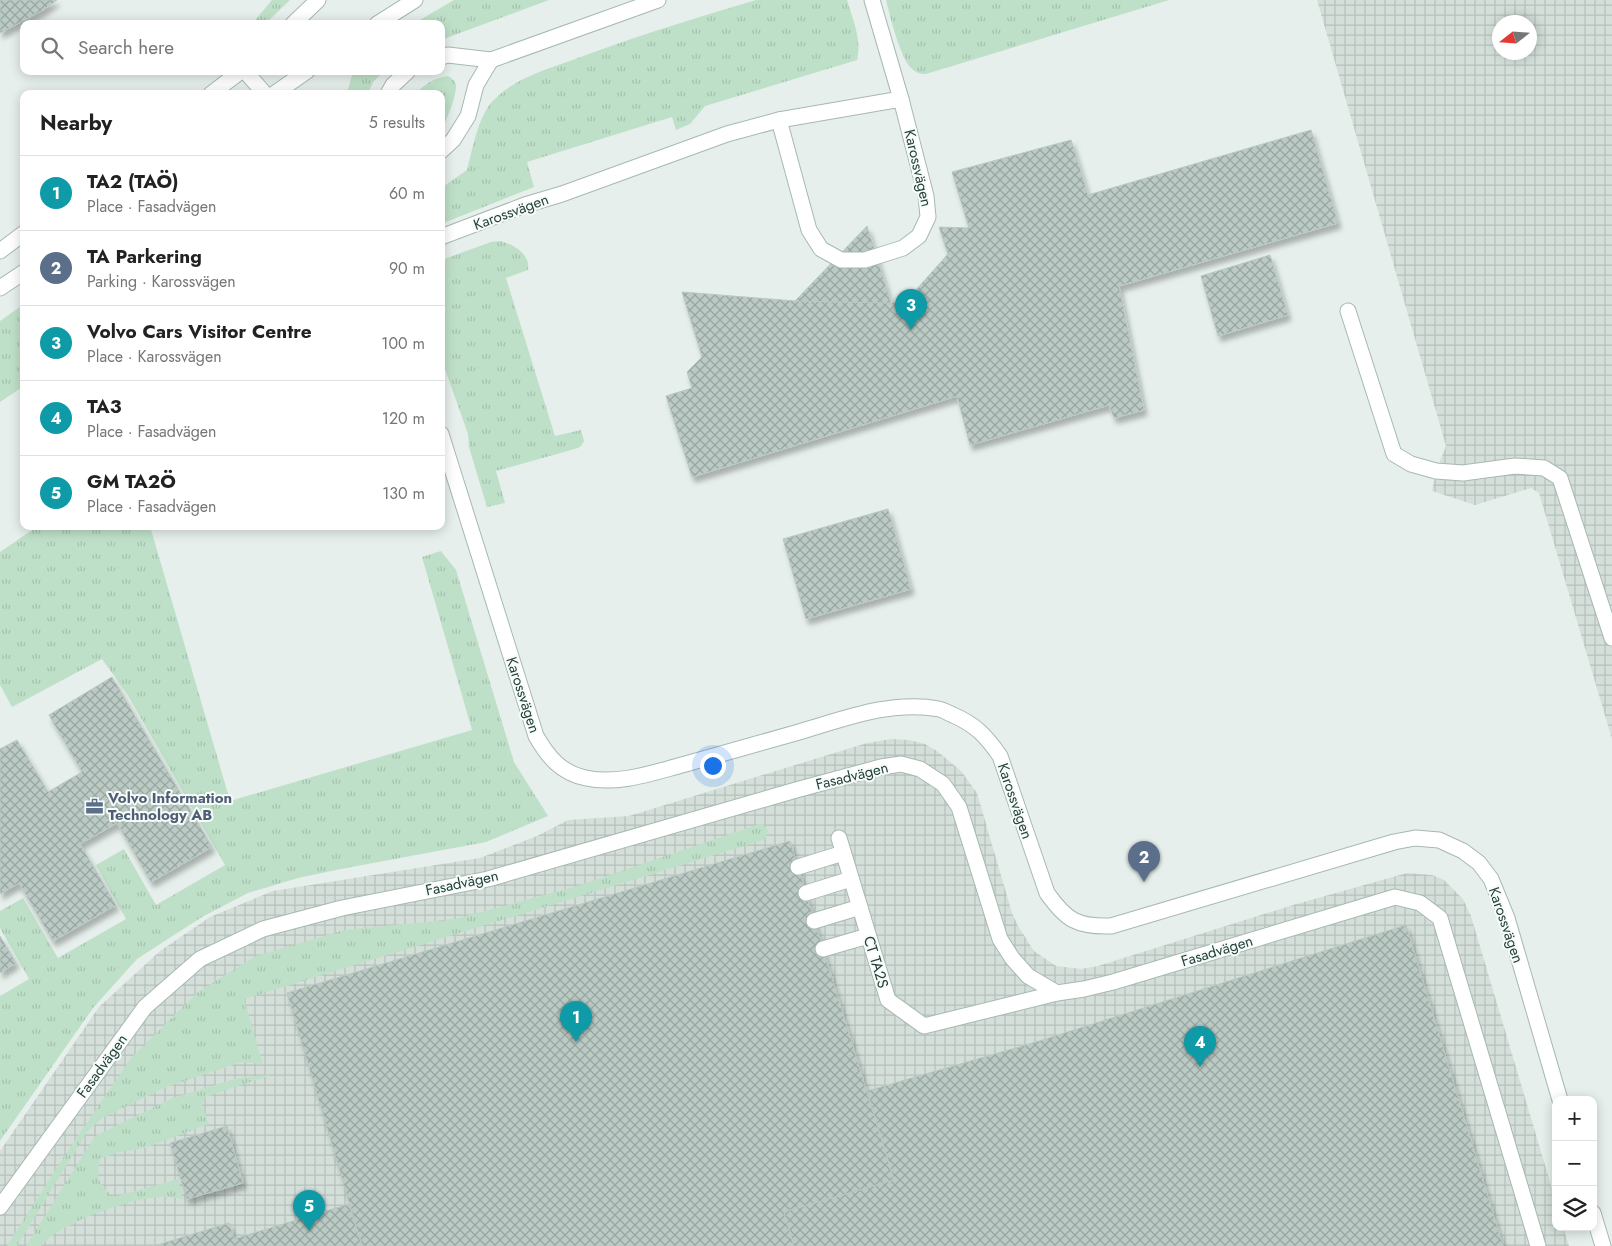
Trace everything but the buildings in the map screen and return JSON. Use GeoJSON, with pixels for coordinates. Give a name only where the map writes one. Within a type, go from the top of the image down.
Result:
{"type":"FeatureCollection","features":[{"type":"Feature","properties":{"kind":"street"},"geometry":{"type":"LineString","coordinates":[[296,20],[318,0]]}},
{"type":"Feature","properties":{"kind":"street"},"geometry":{"type":"LineString","coordinates":[[445,56],[491,60],[658,0]]}},
{"type":"Feature","properties":{"kind":"street"},"geometry":{"type":"LineString","coordinates":[[872,0],[901,99]]}},
{"type":"Feature","properties":{"kind":"street"},"geometry":{"type":"LineString","coordinates":[[383,20],[410,2]]}},
{"type":"Feature","properties":{"kind":"street"},"geometry":{"type":"LineString","coordinates":[[445,147],[453,140],[468,116],[476,85],[491,60]]}},
{"type":"Feature","properties":{"kind":"street"},"geometry":{"type":"LineString","coordinates":[[217,90],[237,75]]}},
{"type":"Feature","properties":{"kind":"street"},"geometry":{"type":"LineString","coordinates":[[247,75],[261,90]]}},
{"type":"Feature","properties":{"kind":"street"},"geometry":{"type":"LineString","coordinates":[[280,90],[301,75]]}},
{"type":"Feature","properties":{"kind":"street"},"geometry":{"type":"LineString","coordinates":[[390,90],[404,75]]}},
{"type":"Feature","properties":{"kind":"street","name":"Karossvägen"},"geometry":{"type":"LineString","coordinates":[[445,235],[525,205],[727,134],[779,120],[901,99],[926,196],[928,216],[919,236],[904,248],[865,260],[841,260],[821,249],[809,230],[779,120]]}},
{"type":"Feature","properties":{"kind":"street"},"geometry":{"type":"LineString","coordinates":[[0,251],[20,237]]}},
{"type":"Feature","properties":{"kind":"street"},"geometry":{"type":"LineString","coordinates":[[0,288],[20,275]]}},
{"type":"Feature","properties":{"kind":"street"},"geometry":{"type":"LineString","coordinates":[[1348,311],[1394,454],[1411,464],[1436,471],[1463,474],[1515,466],[1544,468],[1560,478],[1612,638]]}},
{"type":"Feature","properties":{"kind":"street","name":"Karossvägen"},"geometry":{"type":"LineString","coordinates":[[445,447],[536,736],[546,754],[562,768],[586,778],[613,780],[654,773],[873,710],[916,707],[941,709],[978,728],[1000,756],[1047,893],[1058,909],[1072,921],[1100,926],[1112,926],[1394,842],[1415,838],[1439,840],[1463,851],[1479,863],[1490,879],[1507,918],[1559,1096]]}},
{"type":"Feature","properties":{"kind":"street","name":"Fasadvägen"},"geometry":{"type":"LineString","coordinates":[[0,1207],[145,1007],[200,959],[263,929],[342,908],[488,879],[881,766],[902,764],[920,769],[943,784],[959,807],[1000,939],[1012,958],[1028,976],[1056,994],[1113,982],[1395,897],[1420,903],[1440,918],[1538,1246]]}},
{"type":"Feature","properties":{"kind":"street","name":"CT TA2S"},"geometry":{"type":"LineString","coordinates":[[839,838],[888,1000],[924,1026],[1056,994]]}},
{"type":"Feature","properties":{"kind":"street"},"geometry":{"type":"LineString","coordinates":[[798,867],[843,854]]}},
{"type":"Feature","properties":{"kind":"street"},"geometry":{"type":"LineString","coordinates":[[806,893],[851,879]]}},
{"type":"Feature","properties":{"kind":"street"},"geometry":{"type":"LineString","coordinates":[[814,921],[860,907]]}},
{"type":"Feature","properties":{"kind":"street"},"geometry":{"type":"LineString","coordinates":[[823,949],[868,936]]}},
{"type":"Feature","properties":{"kind":"street"},"geometry":{"type":"LineString","coordinates":[[1597,1226],[1603,1246]]}},
{"type":"Feature","properties":{"kind":"shaded area"},"geometry":{"type":"Polygon","coordinates":[[[1317,0],[1612,0],[1612,739],[1539,493],[1531,488],[1475,505],[1432,491],[1436,471],[1446,446],[1317,0]]]}},
{"type":"Feature","properties":{"kind":"shaded area"},"geometry":{"type":"Polygon","coordinates":[[[891,739],[909,740],[925,744],[937,751],[961,771],[977,793],[1012,913],[1018,926],[1034,951],[1056,966],[1081,969],[1098,966],[1293,905],[1407,873],[1432,875],[1444,880],[1463,899],[1471,916],[1552,1189],[1552,1231],[1564,1231],[1569,1246],[0,1246],[0,1151],[99,1007],[160,951],[210,917],[273,891],[480,858],[537,836],[568,820],[629,816],[867,743],[891,739]]]}},
{"type":"Feature","properties":{"kind":"green space"},"geometry":{"type":"Polygon","coordinates":[[[272,0],[290,0],[269,20],[255,20],[272,0]]]}},
{"type":"Feature","properties":{"kind":"green space"},"geometry":{"type":"Polygon","coordinates":[[[454,0],[549,0],[445,39],[445,20],[420,20],[454,0]]]}},
{"type":"Feature","properties":{"kind":"green space"},"geometry":{"type":"Polygon","coordinates":[[[756,0],[847,0],[858,38],[857,60],[705,106],[690,124],[676,130],[672,117],[527,162],[534,187],[445,222],[445,185],[467,170],[482,117],[486,109],[500,94],[520,81],[543,70],[756,0]]]}},
{"type":"Feature","properties":{"kind":"green space"},"geometry":{"type":"Polygon","coordinates":[[[886,0],[1169,0],[926,74],[915,71],[907,63],[896,36],[886,0]]]}},
{"type":"Feature","properties":{"kind":"green space"},"geometry":{"type":"Polygon","coordinates":[[[353,75],[380,75],[373,82],[370,90],[348,90],[353,75]]]}},
{"type":"Feature","properties":{"kind":"green space"},"geometry":{"type":"Polygon","coordinates":[[[448,76],[453,79],[456,85],[455,95],[445,123],[445,90],[420,90],[430,82],[448,76]]]}},
{"type":"Feature","properties":{"kind":"green space"},"geometry":{"type":"Polygon","coordinates":[[[500,241],[515,247],[527,259],[528,270],[506,278],[555,436],[581,430],[584,441],[578,448],[496,471],[505,503],[487,507],[469,447],[468,434],[445,369],[445,259],[491,242],[500,241]]]}},
{"type":"Feature","properties":{"kind":"green space"},"geometry":{"type":"Polygon","coordinates":[[[20,307],[20,389],[0,402],[0,321],[20,307]]]}},
{"type":"Feature","properties":{"kind":"green space"},"geometry":{"type":"Polygon","coordinates":[[[32,530],[151,530],[230,801],[472,730],[422,557],[441,551],[456,570],[514,762],[548,816],[486,842],[298,878],[248,893],[202,917],[137,959],[93,1008],[0,1141],[0,996],[29,979],[0,928],[0,911],[23,898],[58,958],[126,919],[96,865],[124,849],[156,905],[225,865],[127,694],[102,659],[12,707],[0,685],[0,552],[32,530]]]}},
{"type":"Feature","properties":{"kind":"green space"},"geometry":{"type":"Polygon","coordinates":[[[762,823],[768,831],[765,839],[757,842],[244,999],[263,1064],[242,1062],[164,1088],[102,1118],[87,1132],[17,1246],[7,1246],[61,1161],[131,1058],[198,992],[256,956],[344,930],[455,919],[581,885],[762,823]]]}},
{"type":"Feature","properties":{"kind":"green space"},"geometry":{"type":"Polygon","coordinates":[[[271,1075],[205,1097],[202,1105],[209,1124],[144,1148],[115,1153],[100,1159],[99,1177],[101,1185],[114,1197],[178,1179],[183,1199],[166,1197],[147,1198],[114,1207],[96,1213],[63,1229],[50,1237],[41,1246],[26,1246],[95,1136],[173,1098],[238,1078],[271,1075]]]}},
{"type":"Feature","properties":{"kind":"place","name":"Volvo Cars Visitor Centre"},"geometry":{"type":"Point","coordinates":[911,330]}},
{"type":"Feature","properties":{"kind":"place","name":"Volvo Information Technology AB"},"geometry":{"type":"Point","coordinates":[94,807]}},
{"type":"Feature","properties":{"kind":"place","name":"TA Parkering"},"geometry":{"type":"Point","coordinates":[1144,882]}},
{"type":"Feature","properties":{"kind":"place","name":"TA2 (TAÖ)"},"geometry":{"type":"Point","coordinates":[576,1042]}},
{"type":"Feature","properties":{"kind":"place","name":"TA3"},"geometry":{"type":"Point","coordinates":[1200,1067]}},
{"type":"Feature","properties":{"kind":"place","name":"GM TA2Ö"},"geometry":{"type":"Point","coordinates":[309,1231]}}]}
